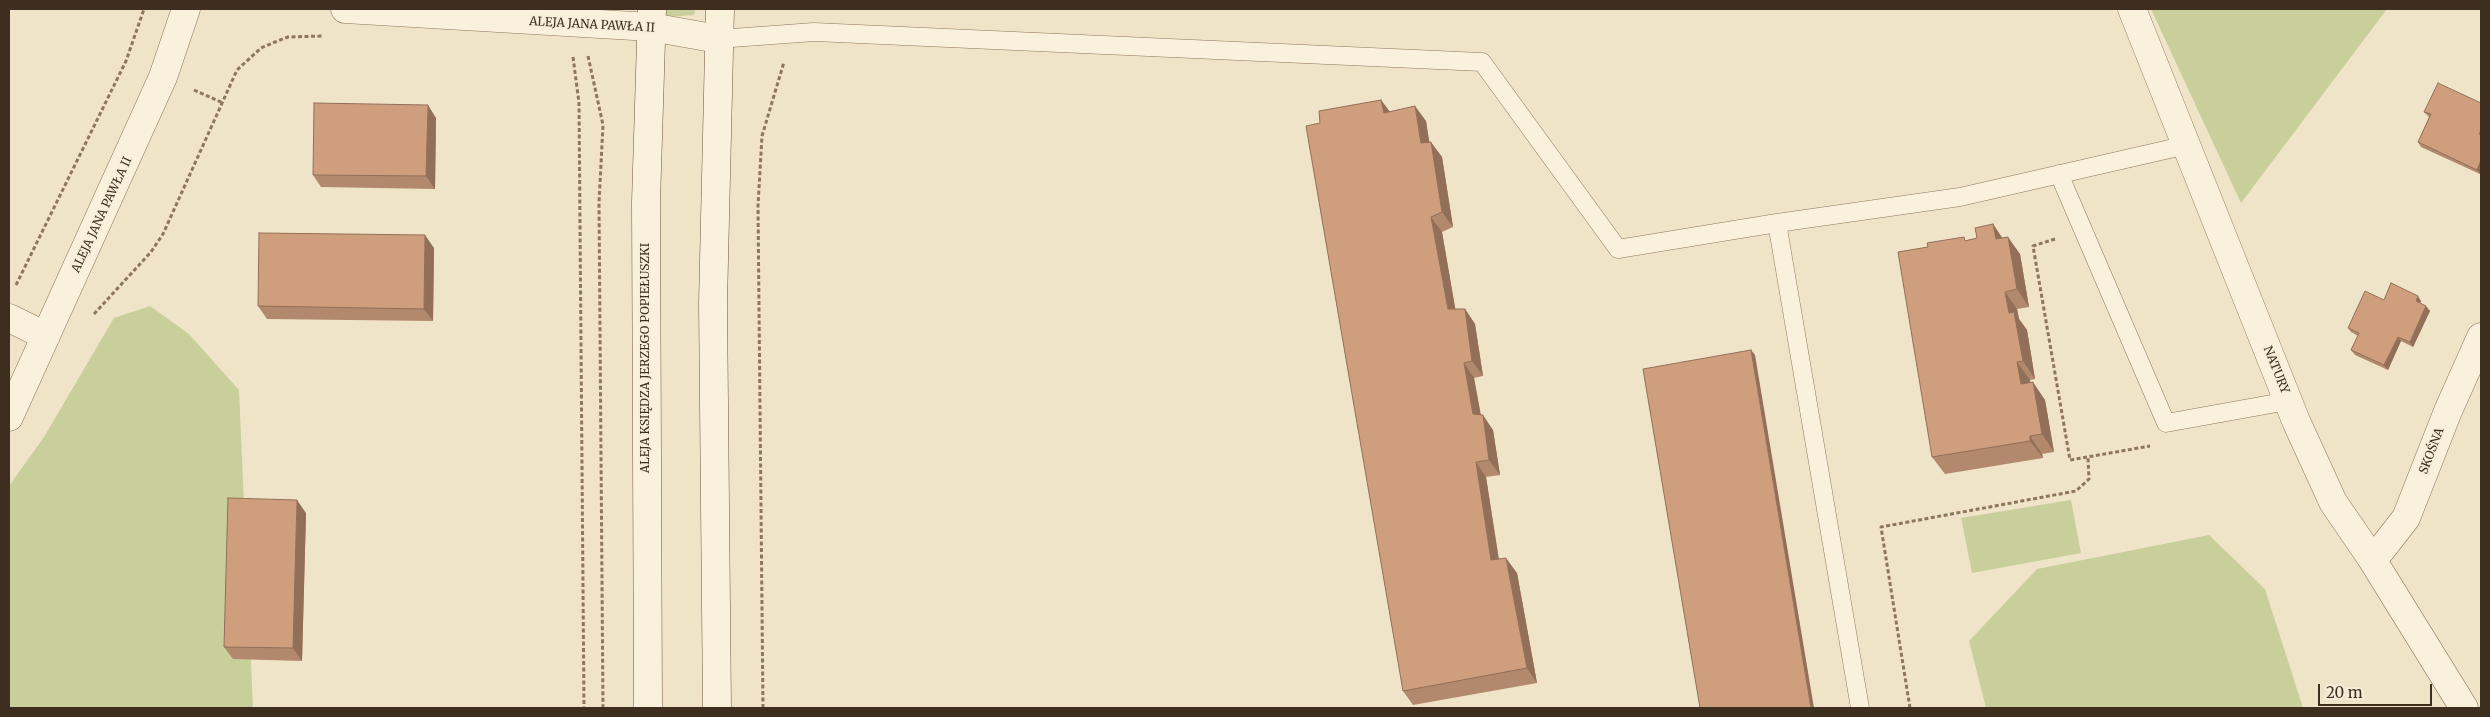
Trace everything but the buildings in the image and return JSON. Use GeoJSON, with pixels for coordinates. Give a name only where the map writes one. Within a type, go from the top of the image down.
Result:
{"type":"FeatureCollection","features":[{"type":"Feature","properties":{"kind":"street","name":"ALEJA JANA PAWŁA II"},"geometry":{"type":"LineString","coordinates":[[9,417],[164,77],[186,9]]}},
{"type":"Feature","properties":{"kind":"street","name":"ALEJA JANA PAWŁA II"},"geometry":{"type":"LineString","coordinates":[[345,9],[581,24],[651,18],[718,39]]}},
{"type":"Feature","properties":{"kind":"street"},"geometry":{"type":"LineString","coordinates":[[717,708],[714,303],[720,9]]}},
{"type":"Feature","properties":{"kind":"street","name":"NATURY"},"geometry":{"type":"LineString","coordinates":[[2132,9],[2288,401],[2333,502],[2370,556],[2464,708]]}},
{"type":"Feature","properties":{"kind":"street","name":"ALEJA KSIĘDZA JERZEGO POPIEŁUSZKI"},"geometry":{"type":"LineString","coordinates":[[648,708],[646,202],[651,18]]}},
{"type":"Feature","properties":{"kind":"street"},"geometry":{"type":"LineString","coordinates":[[9,318],[46,336]]}},
{"type":"Feature","properties":{"kind":"street","name":"SKOŚNA"},"geometry":{"type":"LineString","coordinates":[[2370,556],[2381,550],[2406,518],[2448,411],[2481,337]]}},
{"type":"Feature","properties":{"kind":"lane"},"geometry":{"type":"LineString","coordinates":[[718,39],[814,32],[1482,62],[1618,249],[1777,223],[1960,198],[2187,145]]}},
{"type":"Feature","properties":{"kind":"lane"},"geometry":{"type":"LineString","coordinates":[[2059,174],[2166,423],[2288,401]]}},
{"type":"Feature","properties":{"kind":"lane"},"geometry":{"type":"LineString","coordinates":[[1777,223],[1860,708]]}},
{"type":"Feature","properties":{"kind":"path"},"geometry":{"type":"LineString","coordinates":[[13,291],[126,61],[144,9]]}},
{"type":"Feature","properties":{"kind":"path"},"geometry":{"type":"LineString","coordinates":[[581,24],[573,60],[579,103],[584,708]]}},
{"type":"Feature","properties":{"kind":"path"},"geometry":{"type":"LineString","coordinates":[[581,24],[603,125],[599,203],[603,708]]}},
{"type":"Feature","properties":{"kind":"path"},"geometry":{"type":"LineString","coordinates":[[91,319],[151,252],[163,234],[237,70],[261,48],[288,37],[334,36]]}},
{"type":"Feature","properties":{"kind":"path"},"geometry":{"type":"LineString","coordinates":[[763,708],[758,206],[762,136],[784,62]]}},
{"type":"Feature","properties":{"kind":"path"},"geometry":{"type":"LineString","coordinates":[[2082,229],[2033,246],[2070,460],[2154,445]]}},
{"type":"Feature","properties":{"kind":"path"},"geometry":{"type":"LineString","coordinates":[[1910,708],[1881,526],[2076,491],[2089,479],[2088,457]]}},
{"type":"Feature","properties":{"kind":"green space"},"geometry":{"type":"Polygon","coordinates":[[[665,9],[695,9],[694,15],[665,17],[665,9]]]}},
{"type":"Feature","properties":{"kind":"green space"},"geometry":{"type":"Polygon","coordinates":[[[2151,9],[2387,9],[2241,203],[2151,9]]]}},
{"type":"Feature","properties":{"kind":"green space"},"geometry":{"type":"Polygon","coordinates":[[[150,306],[189,334],[239,390],[253,708],[9,708],[9,486],[44,437],[114,318],[150,306]]]}},
{"type":"Feature","properties":{"kind":"green space"},"geometry":{"type":"Polygon","coordinates":[[[2071,500],[2081,553],[1972,573],[1961,518],[2071,500]]]}},
{"type":"Feature","properties":{"kind":"green space"},"geometry":{"type":"Polygon","coordinates":[[[2209,535],[2265,589],[2303,708],[1986,708],[1969,641],[2037,569],[2209,535]]]}}]}
